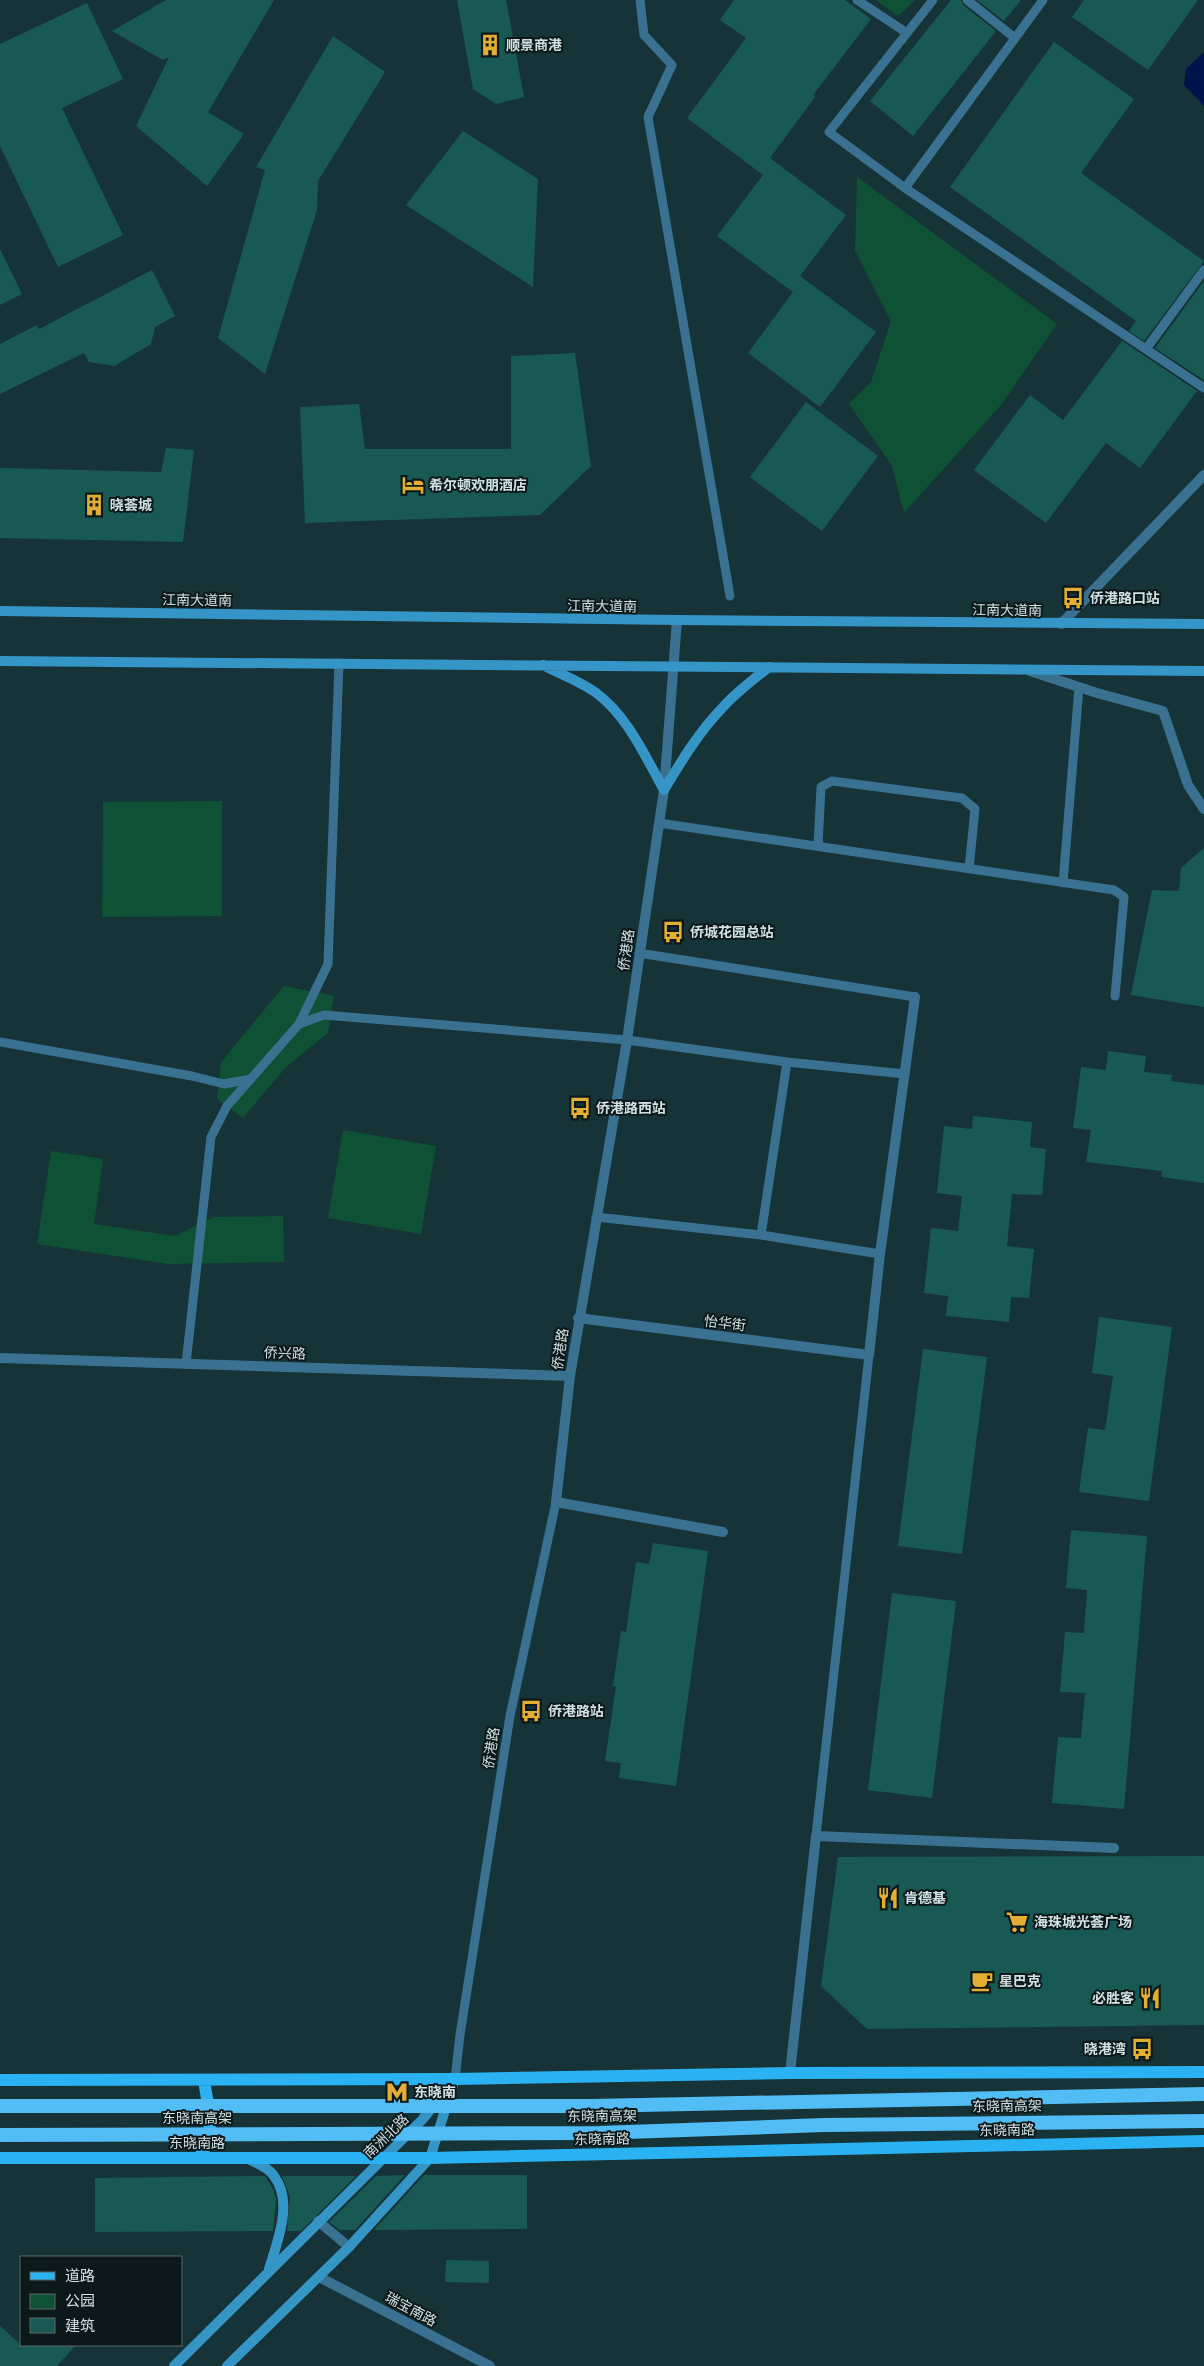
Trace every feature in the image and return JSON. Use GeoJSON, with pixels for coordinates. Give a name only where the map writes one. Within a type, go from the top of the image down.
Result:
{"type":"FeatureCollection","features":[{"type":"Feature","properties":{"kind":"highway","name":"东晓南高架"},"geometry":{"type":"LineString","coordinates":[[0,2106],[592,2106],[1204,2094]]}},
{"type":"Feature","properties":{"kind":"highway","name":"东晓南高架"},"geometry":{"type":"LineString","coordinates":[[0,2135],[599,2133],[824,2125],[1204,2121]]}},
{"type":"Feature","properties":{"kind":"main road","name":"江南大道南"},"geometry":{"type":"LineString","coordinates":[[0,611],[677,620],[1204,624]]}},
{"type":"Feature","properties":{"kind":"main road"},"geometry":{"type":"LineString","coordinates":[[0,660],[1204,671]]}},
{"type":"Feature","properties":{"kind":"main road"},"geometry":{"type":"LineString","coordinates":[[541,664],[595,692],[614,708],[630,731],[664,790],[683,758],[712,719],[740,691],[769,667]]}},
{"type":"Feature","properties":{"kind":"main road"},"geometry":{"type":"LineString","coordinates":[[0,2080],[455,2080],[790,2073],[1204,2072]]}},
{"type":"Feature","properties":{"kind":"main road"},"geometry":{"type":"LineString","coordinates":[[199,2158],[205,2148],[211,2115],[204,2080]]}},
{"type":"Feature","properties":{"kind":"main road"},"geometry":{"type":"LineString","coordinates":[[227,2366],[349,2247],[430,2158],[455,2080]]}},
{"type":"Feature","properties":{"kind":"main road","name":"南洲北路"},"geometry":{"type":"LineString","coordinates":[[174,2366],[318,2221],[422,2120],[455,2080]]}},
{"type":"Feature","properties":{"kind":"main road","name":"东晓南路"},"geometry":{"type":"LineString","coordinates":[[0,2158],[430,2158],[1204,2141]]}},
{"type":"Feature","properties":{"kind":"main road"},"geometry":{"type":"LineString","coordinates":[[245,2158],[259,2164],[274,2175],[281,2190],[283,2208],[280,2232],[268,2271]]}},
{"type":"Feature","properties":{"kind":"street"},"geometry":{"type":"LineString","coordinates":[[1061,624],[1204,475]]}},
{"type":"Feature","properties":{"kind":"street","name":"侨港路"},"geometry":{"type":"LineString","coordinates":[[556,1502],[578,1318],[627,1040],[664,790],[677,620]]}},
{"type":"Feature","properties":{"kind":"street"},"geometry":{"type":"LineString","coordinates":[[1029,670],[1079,687],[1163,711],[1188,785],[1204,809]]}},
{"type":"Feature","properties":{"kind":"street"},"geometry":{"type":"LineString","coordinates":[[869,1355],[880,1254],[915,997]]}},
{"type":"Feature","properties":{"kind":"street","name":"怡华街"},"geometry":{"type":"LineString","coordinates":[[578,1318],[869,1355]]}},
{"type":"Feature","properties":{"kind":"street","name":"侨兴路"},"geometry":{"type":"LineString","coordinates":[[0,1358],[570,1376]]}},
{"type":"Feature","properties":{"kind":"street"},"geometry":{"type":"LineString","coordinates":[[556,1502],[723,1532]]}},
{"type":"Feature","properties":{"kind":"street"},"geometry":{"type":"LineString","coordinates":[[790,2073],[816,1836],[1114,1848]]}},
{"type":"Feature","properties":{"kind":"street"},"geometry":{"type":"LineString","coordinates":[[318,2221],[349,2247]]}},
{"type":"Feature","properties":{"kind":"street","name":"瑞宝南路"},"geometry":{"type":"LineString","coordinates":[[319,2277],[490,2366]]}},
{"type":"Feature","properties":{"kind":"lane"},"geometry":{"type":"LineString","coordinates":[[640,0],[644,35],[672,66],[648,117],[730,596]]}},
{"type":"Feature","properties":{"kind":"lane"},"geometry":{"type":"LineString","coordinates":[[857,0],[907,33]]}},
{"type":"Feature","properties":{"kind":"lane"},"geometry":{"type":"LineString","coordinates":[[933,0],[829,132],[905,188],[1204,388]]}},
{"type":"Feature","properties":{"kind":"lane"},"geometry":{"type":"LineString","coordinates":[[968,0],[1015,38]]}},
{"type":"Feature","properties":{"kind":"lane"},"geometry":{"type":"LineString","coordinates":[[905,188],[1043,0]]}},
{"type":"Feature","properties":{"kind":"lane"},"geometry":{"type":"LineString","coordinates":[[1146,349],[1204,270]]}},
{"type":"Feature","properties":{"kind":"lane"},"geometry":{"type":"LineString","coordinates":[[186,1364],[211,1137],[227,1106],[300,1024],[328,964],[339,663]]}},
{"type":"Feature","properties":{"kind":"lane"},"geometry":{"type":"LineString","coordinates":[[1063,883],[1079,687]]}},
{"type":"Feature","properties":{"kind":"lane"},"geometry":{"type":"LineString","coordinates":[[818,846],[821,787],[832,781],[962,798],[974,809],[969,869]]}},
{"type":"Feature","properties":{"kind":"lane"},"geometry":{"type":"LineString","coordinates":[[659,823],[1114,890],[1124,897],[1115,996]]}},
{"type":"Feature","properties":{"kind":"lane"},"geometry":{"type":"LineString","coordinates":[[639,953],[915,997]]}},
{"type":"Feature","properties":{"kind":"lane"},"geometry":{"type":"LineString","coordinates":[[300,1024],[324,1015],[627,1040],[787,1062],[905,1074]]}},
{"type":"Feature","properties":{"kind":"lane"},"geometry":{"type":"LineString","coordinates":[[0,1042],[192,1076],[224,1084],[251,1079]]}},
{"type":"Feature","properties":{"kind":"lane"},"geometry":{"type":"LineString","coordinates":[[761,1235],[787,1062]]}},
{"type":"Feature","properties":{"kind":"lane"},"geometry":{"type":"LineString","coordinates":[[596,1217],[761,1235],[880,1254]]}},
{"type":"Feature","properties":{"kind":"lane"},"geometry":{"type":"LineString","coordinates":[[816,1836],[869,1355]]}},
{"type":"Feature","properties":{"kind":"lane","name":"侨港路"},"geometry":{"type":"LineString","coordinates":[[455,2080],[460,2035],[510,1716],[556,1502]]}},
{"type":"Feature","properties":{"kind":"green space"},"geometry":{"type":"Polygon","coordinates":[[[876,0],[915,0],[898,16],[876,0]]]}},
{"type":"Feature","properties":{"kind":"green space"},"geometry":{"type":"Polygon","coordinates":[[[857,177],[1057,324],[1001,405],[904,513],[892,466],[849,404],[871,382],[891,321],[855,251],[857,177]]]}},
{"type":"Feature","properties":{"kind":"green space"},"geometry":{"type":"Polygon","coordinates":[[[222,801],[222,916],[102,917],[103,802],[222,801]]]}},
{"type":"Feature","properties":{"kind":"green space"},"geometry":{"type":"Polygon","coordinates":[[[284,986],[334,996],[328,1033],[286,1067],[243,1118],[217,1099],[221,1062],[284,986]]]}},
{"type":"Feature","properties":{"kind":"green space"},"geometry":{"type":"Polygon","coordinates":[[[343,1130],[436,1146],[421,1234],[328,1218],[343,1130]]]}},
{"type":"Feature","properties":{"kind":"green space"},"geometry":{"type":"Polygon","coordinates":[[[51,1151],[103,1159],[94,1224],[175,1236],[214,1217],[283,1216],[284,1262],[168,1264],[37,1244],[51,1151]]]}},
{"type":"Feature","properties":{"kind":"shaded area"},"geometry":{"type":"Polygon","coordinates":[[[1204,52],[1204,106],[1184,85],[1186,69],[1204,52]]]}},
{"type":"Feature","properties":{"kind":"building"},"geometry":{"type":"Polygon","coordinates":[[[166,0],[274,0],[208,112],[244,134],[207,186],[136,126],[169,57],[163,60],[112,31],[166,0]]]}},
{"type":"Feature","properties":{"kind":"building","name":"顺景商港"},"geometry":{"type":"Polygon","coordinates":[[[457,0],[506,0],[524,97],[496,104],[473,89],[457,0]]]}},
{"type":"Feature","properties":{"kind":"building"},"geometry":{"type":"Polygon","coordinates":[[[734,0],[845,0],[871,19],[813,95],[815,97],[770,158],[846,215],[800,276],[876,332],[820,407],[748,353],[793,292],[717,236],[763,175],[687,118],[746,38],[720,20],[734,0]]]}},
{"type":"Feature","properties":{"kind":"building"},"geometry":{"type":"Polygon","coordinates":[[[951,0],[961,0],[963,5],[996,31],[913,136],[870,101],[951,0]]]}},
{"type":"Feature","properties":{"kind":"building"},"geometry":{"type":"Polygon","coordinates":[[[977,0],[1021,0],[1004,21],[977,0]]]}},
{"type":"Feature","properties":{"kind":"building"},"geometry":{"type":"Polygon","coordinates":[[[1084,0],[1198,0],[1148,70],[1072,17],[1084,0]]]}},
{"type":"Feature","properties":{"kind":"building"},"geometry":{"type":"Polygon","coordinates":[[[87,3],[123,79],[62,108],[123,235],[58,267],[0,146],[0,44],[87,3]]]}},
{"type":"Feature","properties":{"kind":"building"},"geometry":{"type":"Polygon","coordinates":[[[333,36],[385,72],[318,181],[317,210],[265,374],[218,338],[265,170],[256,167],[333,36]]]}},
{"type":"Feature","properties":{"kind":"building"},"geometry":{"type":"Polygon","coordinates":[[[1054,42],[1134,99],[1081,173],[1204,261],[1144,341],[1129,331],[1136,321],[950,187],[1054,42]]]}},
{"type":"Feature","properties":{"kind":"building"},"geometry":{"type":"Polygon","coordinates":[[[463,131],[538,179],[533,287],[406,205],[463,131]]]}},
{"type":"Feature","properties":{"kind":"building"},"geometry":{"type":"Polygon","coordinates":[[[0,249],[22,294],[0,305],[0,249]]]}},
{"type":"Feature","properties":{"kind":"building"},"geometry":{"type":"Polygon","coordinates":[[[152,270],[175,316],[155,327],[151,344],[114,366],[89,362],[84,353],[0,394],[0,344],[37,325],[39,329],[152,270]]]}},
{"type":"Feature","properties":{"kind":"building"},"geometry":{"type":"Polygon","coordinates":[[[1204,281],[1204,380],[1155,348],[1204,281]]]}},
{"type":"Feature","properties":{"kind":"building"},"geometry":{"type":"Polygon","coordinates":[[[1122,341],[1197,391],[1140,468],[1106,443],[1046,523],[974,470],[1030,395],[1063,420],[1122,341]]]}},
{"type":"Feature","properties":{"kind":"building"},"geometry":{"type":"Polygon","coordinates":[[[575,353],[591,466],[540,515],[305,523],[300,407],[359,404],[365,449],[511,449],[511,356],[575,353]]]}},
{"type":"Feature","properties":{"kind":"building"},"geometry":{"type":"Polygon","coordinates":[[[806,402],[878,456],[822,531],[750,477],[806,402]]]}},
{"type":"Feature","properties":{"kind":"building","name":"晓荟城"},"geometry":{"type":"Polygon","coordinates":[[[166,448],[194,450],[183,542],[0,538],[0,468],[161,472],[166,448]]]}},
{"type":"Feature","properties":{"kind":"building"},"geometry":{"type":"Polygon","coordinates":[[[1204,848],[1204,1007],[1131,995],[1152,890],[1179,891],[1181,868],[1204,848]]]}},
{"type":"Feature","properties":{"kind":"building"},"geometry":{"type":"Polygon","coordinates":[[[1108,1051],[1146,1056],[1144,1072],[1172,1075],[1171,1081],[1204,1085],[1204,1183],[1162,1177],[1162,1171],[1086,1162],[1091,1130],[1073,1128],[1081,1067],[1106,1070],[1108,1051]]]}},
{"type":"Feature","properties":{"kind":"building"},"geometry":{"type":"Polygon","coordinates":[[[973,1116],[1032,1122],[1030,1147],[1046,1149],[1042,1195],[1012,1194],[1007,1246],[1034,1249],[1029,1298],[1011,1297],[1009,1322],[946,1316],[948,1296],[924,1293],[931,1228],[958,1231],[962,1196],[937,1193],[944,1126],[972,1129],[973,1116]]]}},
{"type":"Feature","properties":{"kind":"building"},"geometry":{"type":"Polygon","coordinates":[[[1099,1317],[1172,1327],[1149,1501],[1079,1492],[1088,1428],[1105,1430],[1113,1376],[1092,1373],[1099,1317]]]}},
{"type":"Feature","properties":{"kind":"building"},"geometry":{"type":"Polygon","coordinates":[[[923,1349],[987,1357],[962,1554],[898,1546],[923,1349]]]}},
{"type":"Feature","properties":{"kind":"building"},"geometry":{"type":"Polygon","coordinates":[[[1071,1530],[1147,1536],[1124,1809],[1052,1803],[1058,1737],[1081,1738],[1085,1693],[1060,1692],[1065,1632],[1084,1633],[1087,1590],[1066,1588],[1071,1530]]]}},
{"type":"Feature","properties":{"kind":"building"},"geometry":{"type":"Polygon","coordinates":[[[653,1543],[708,1551],[676,1786],[619,1778],[621,1763],[605,1761],[616,1686],[613,1686],[621,1631],[626,1632],[636,1562],[649,1564],[653,1543]]]}},
{"type":"Feature","properties":{"kind":"building"},"geometry":{"type":"Polygon","coordinates":[[[892,1593],[956,1601],[932,1798],[868,1790],[892,1593]]]}},
{"type":"Feature","properties":{"kind":"building","name":"海珠城光荟广场"},"geometry":{"type":"Polygon","coordinates":[[[1204,1856],[1204,2025],[867,2029],[821,1986],[838,1857],[1204,1856]]]}},
{"type":"Feature","properties":{"kind":"building"},"geometry":{"type":"Polygon","coordinates":[[[405,2175],[355,2230],[340,2230],[329,2222],[376,2176],[405,2175]]]}},
{"type":"Feature","properties":{"kind":"building"},"geometry":{"type":"Polygon","coordinates":[[[424,2175],[527,2175],[527,2229],[374,2230],[424,2175]]]}},
{"type":"Feature","properties":{"kind":"building"},"geometry":{"type":"Polygon","coordinates":[[[265,2176],[273,2189],[276,2199],[273,2231],[95,2232],[95,2178],[265,2176]]]}},
{"type":"Feature","properties":{"kind":"building"},"geometry":{"type":"Polygon","coordinates":[[[282,2176],[356,2176],[301,2231],[287,2231],[290,2197],[282,2176]]]}},
{"type":"Feature","properties":{"kind":"building"},"geometry":{"type":"Polygon","coordinates":[[[446,2260],[489,2261],[489,2283],[445,2282],[446,2260]]]}},
{"type":"Feature","properties":{"kind":"building"},"geometry":{"type":"Polygon","coordinates":[[[0,2326],[20,2346],[75,2346],[57,2366],[0,2366],[0,2326]]]}},
{"type":"Feature","properties":{"kind":"place","name":"顺景商港"},"geometry":{"type":"Point","coordinates":[490,45]}},
{"type":"Feature","properties":{"kind":"place","name":"希尔顿欢朋酒店"},"geometry":{"type":"Point","coordinates":[413,485]}},
{"type":"Feature","properties":{"kind":"place","name":"晓荟城"},"geometry":{"type":"Point","coordinates":[94,505]}},
{"type":"Feature","properties":{"kind":"place","name":"侨港路口站"},"geometry":{"type":"Point","coordinates":[1073,598]}},
{"type":"Feature","properties":{"kind":"place","name":"侨城花园总站"},"geometry":{"type":"Point","coordinates":[673,932]}},
{"type":"Feature","properties":{"kind":"place","name":"侨港路西站"},"geometry":{"type":"Point","coordinates":[580,1108]}},
{"type":"Feature","properties":{"kind":"place","name":"侨港路站"},"geometry":{"type":"Point","coordinates":[531,1711]}},
{"type":"Feature","properties":{"kind":"place","name":"肯德基"},"geometry":{"type":"Point","coordinates":[888,1898]}},
{"type":"Feature","properties":{"kind":"place","name":"海珠城光荟广场"},"geometry":{"type":"Point","coordinates":[1017,1922]}},
{"type":"Feature","properties":{"kind":"place","name":"星巴克"},"geometry":{"type":"Point","coordinates":[982,1981]}},
{"type":"Feature","properties":{"kind":"place","name":"必胜客"},"geometry":{"type":"Point","coordinates":[1150,1998]}},
{"type":"Feature","properties":{"kind":"place","name":"晓港湾"},"geometry":{"type":"Point","coordinates":[1142,2049]}},
{"type":"Feature","properties":{"kind":"place","name":"东晓南"},"geometry":{"type":"Point","coordinates":[397,2092]}}]}
